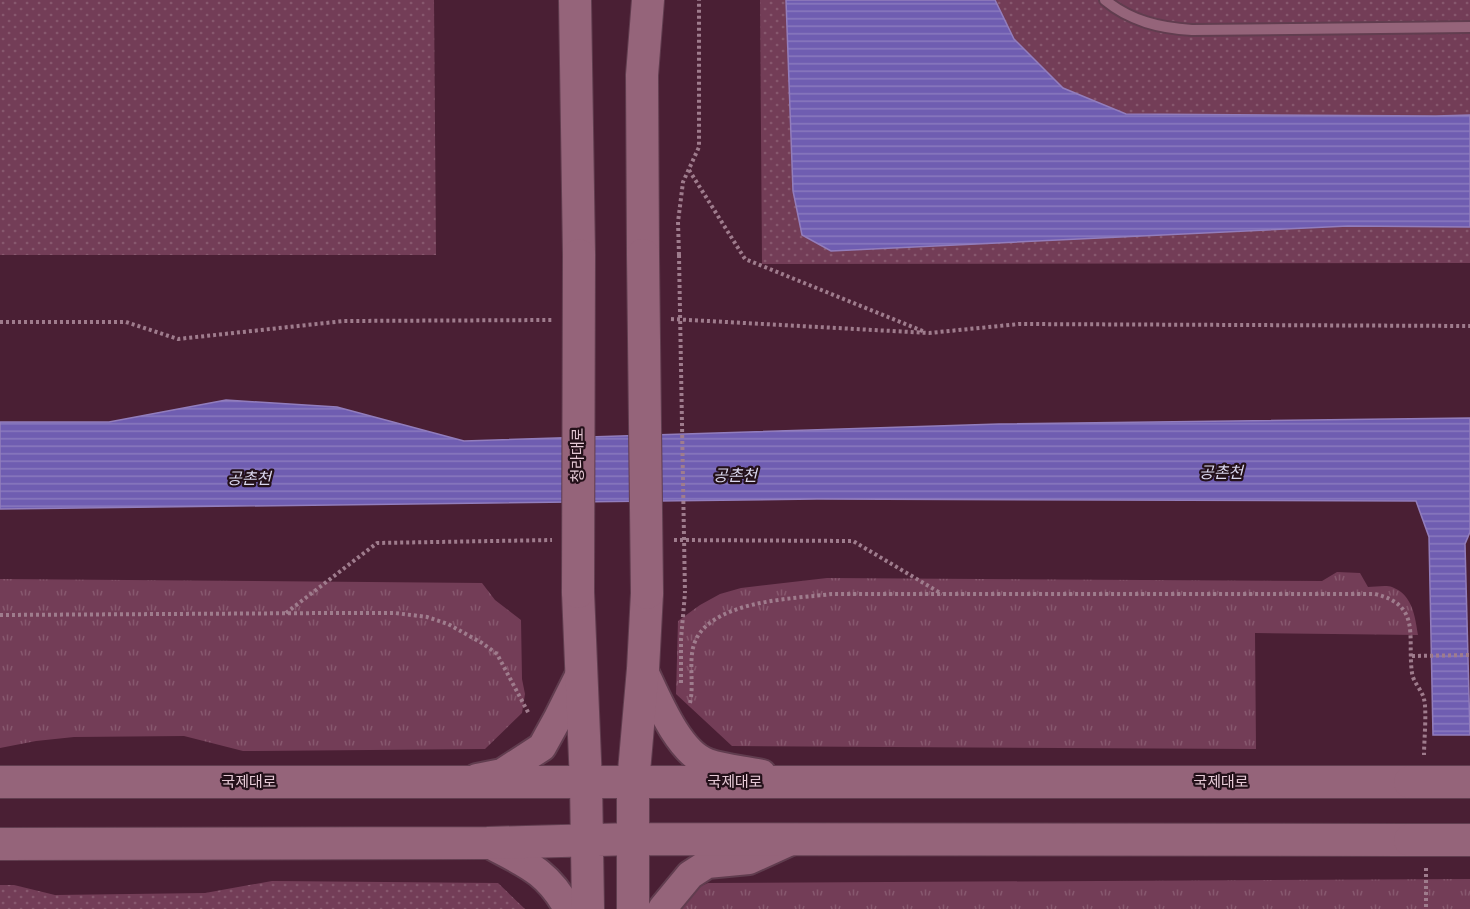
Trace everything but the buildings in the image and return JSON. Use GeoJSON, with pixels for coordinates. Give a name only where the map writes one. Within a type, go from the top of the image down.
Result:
{"type":"FeatureCollection","features":[{"type":"Feature","properties":{"kind":"main road","name":"청라대로"},"geometry":{"type":"LineString","coordinates":[[575,0],[579,255],[578,592],[586,783],[588,909]]}},
{"type":"Feature","properties":{"kind":"main road"},"geometry":{"type":"LineString","coordinates":[[641,5],[647,593],[633,783],[633,839],[652,909]]}},
{"type":"Feature","properties":{"kind":"main road","name":"국제대로"},"geometry":{"type":"LineString","coordinates":[[0,782],[803,782],[1417,771],[1470,782]]}},
{"type":"Feature","properties":{"kind":"main road"},"geometry":{"type":"LineString","coordinates":[[0,844],[487,843],[633,839],[1418,852],[1470,840]]}},
{"type":"Feature","properties":{"kind":"street"},"geometry":{"type":"LineString","coordinates":[[643,669],[667,720],[688,749],[705,762],[803,782]]}},
{"type":"Feature","properties":{"kind":"street"},"geometry":{"type":"LineString","coordinates":[[453,783],[502,772],[542,747],[581,672]]}},
{"type":"Feature","properties":{"kind":"street"},"geometry":{"type":"LineString","coordinates":[[652,909],[690,875],[707,864],[749,860],[793,840]]}},
{"type":"Feature","properties":{"kind":"street"},"geometry":{"type":"LineString","coordinates":[[487,843],[538,870],[561,895],[568,909]]}},
{"type":"Feature","properties":{"kind":"lane"},"geometry":{"type":"LineString","coordinates":[[1104,0],[1125,14],[1166,28],[1192,30],[1470,27]]}},
{"type":"Feature","properties":{"kind":"path"},"geometry":{"type":"LineString","coordinates":[[681,685],[681,639],[686,593],[678,222],[683,182],[699,147],[699,0]]}},
{"type":"Feature","properties":{"kind":"path"},"geometry":{"type":"LineString","coordinates":[[689,170],[744,259],[929,333]]}},
{"type":"Feature","properties":{"kind":"path"},"geometry":{"type":"LineString","coordinates":[[660,320],[695,319],[929,333],[1019,324],[1470,326]]}},
{"type":"Feature","properties":{"kind":"path"},"geometry":{"type":"LineString","coordinates":[[0,322],[126,322],[178,339],[344,321],[555,320]]}},
{"type":"Feature","properties":{"kind":"path"},"geometry":{"type":"LineString","coordinates":[[926,584],[942,594]]}},
{"type":"Feature","properties":{"kind":"path"},"geometry":{"type":"LineString","coordinates":[[689,712],[692,695],[693,648],[701,631],[722,615],[736,608],[832,594],[1375,594],[1390,597],[1402,607],[1409,619],[1412,675],[1425,699],[1417,771]]}},
{"type":"Feature","properties":{"kind":"path"},"geometry":{"type":"LineString","coordinates":[[286,613],[296,604]]}},
{"type":"Feature","properties":{"kind":"path"},"geometry":{"type":"LineString","coordinates":[[0,615],[395,613],[427,617],[448,624],[497,654],[531,717]]}},
{"type":"Feature","properties":{"kind":"path"},"geometry":{"type":"LineString","coordinates":[[1412,656],[1470,655]]}},
{"type":"Feature","properties":{"kind":"path"},"geometry":{"type":"LineString","coordinates":[[1418,852],[1426,909]]}},
{"type":"Feature","properties":{"kind":"green space"},"geometry":{"type":"Polygon","coordinates":[[[0,0],[434,0],[436,255],[0,255],[0,0]]]}},
{"type":"Feature","properties":{"kind":"green space"},"geometry":{"type":"Polygon","coordinates":[[[760,0],[1470,0],[1470,263],[762,264],[760,0]]]}},
{"type":"Feature","properties":{"kind":"green space"},"geometry":{"type":"Polygon","coordinates":[[[1337,572],[1360,573],[1368,587],[1390,586],[1399,591],[1412,607],[1418,635],[1255,633],[1256,749],[732,746],[676,694],[678,621],[720,594],[741,588],[827,578],[1322,581],[1337,572]]]}},
{"type":"Feature","properties":{"kind":"green space"},"geometry":{"type":"Polygon","coordinates":[[[0,579],[482,583],[495,600],[521,620],[522,679],[525,694],[522,713],[485,749],[243,751],[184,736],[74,737],[0,748],[0,579]]]}},
{"type":"Feature","properties":{"kind":"green space"},"geometry":{"type":"Polygon","coordinates":[[[1470,879],[1470,909],[672,909],[694,889],[708,883],[1470,879]]]}},
{"type":"Feature","properties":{"kind":"green space"},"geometry":{"type":"Polygon","coordinates":[[[272,881],[498,883],[525,909],[0,909],[0,885],[14,885],[55,895],[205,893],[272,881]]]}},
{"type":"Feature","properties":{"kind":"water"},"geometry":{"type":"Polygon","coordinates":[[[786,0],[995,0],[1014,39],[1063,88],[1126,114],[1470,115],[1470,227],[1348,226],[831,251],[802,235],[793,191],[786,0]]]}},
{"type":"Feature","properties":{"kind":"water","name":"공촌천"},"geometry":{"type":"Polygon","coordinates":[[[226,400],[337,407],[464,441],[999,424],[1470,418],[1470,532],[1465,544],[1470,735],[1433,735],[1429,537],[1416,501],[817,499],[0,509],[0,422],[109,422],[226,400]]]}}]}
